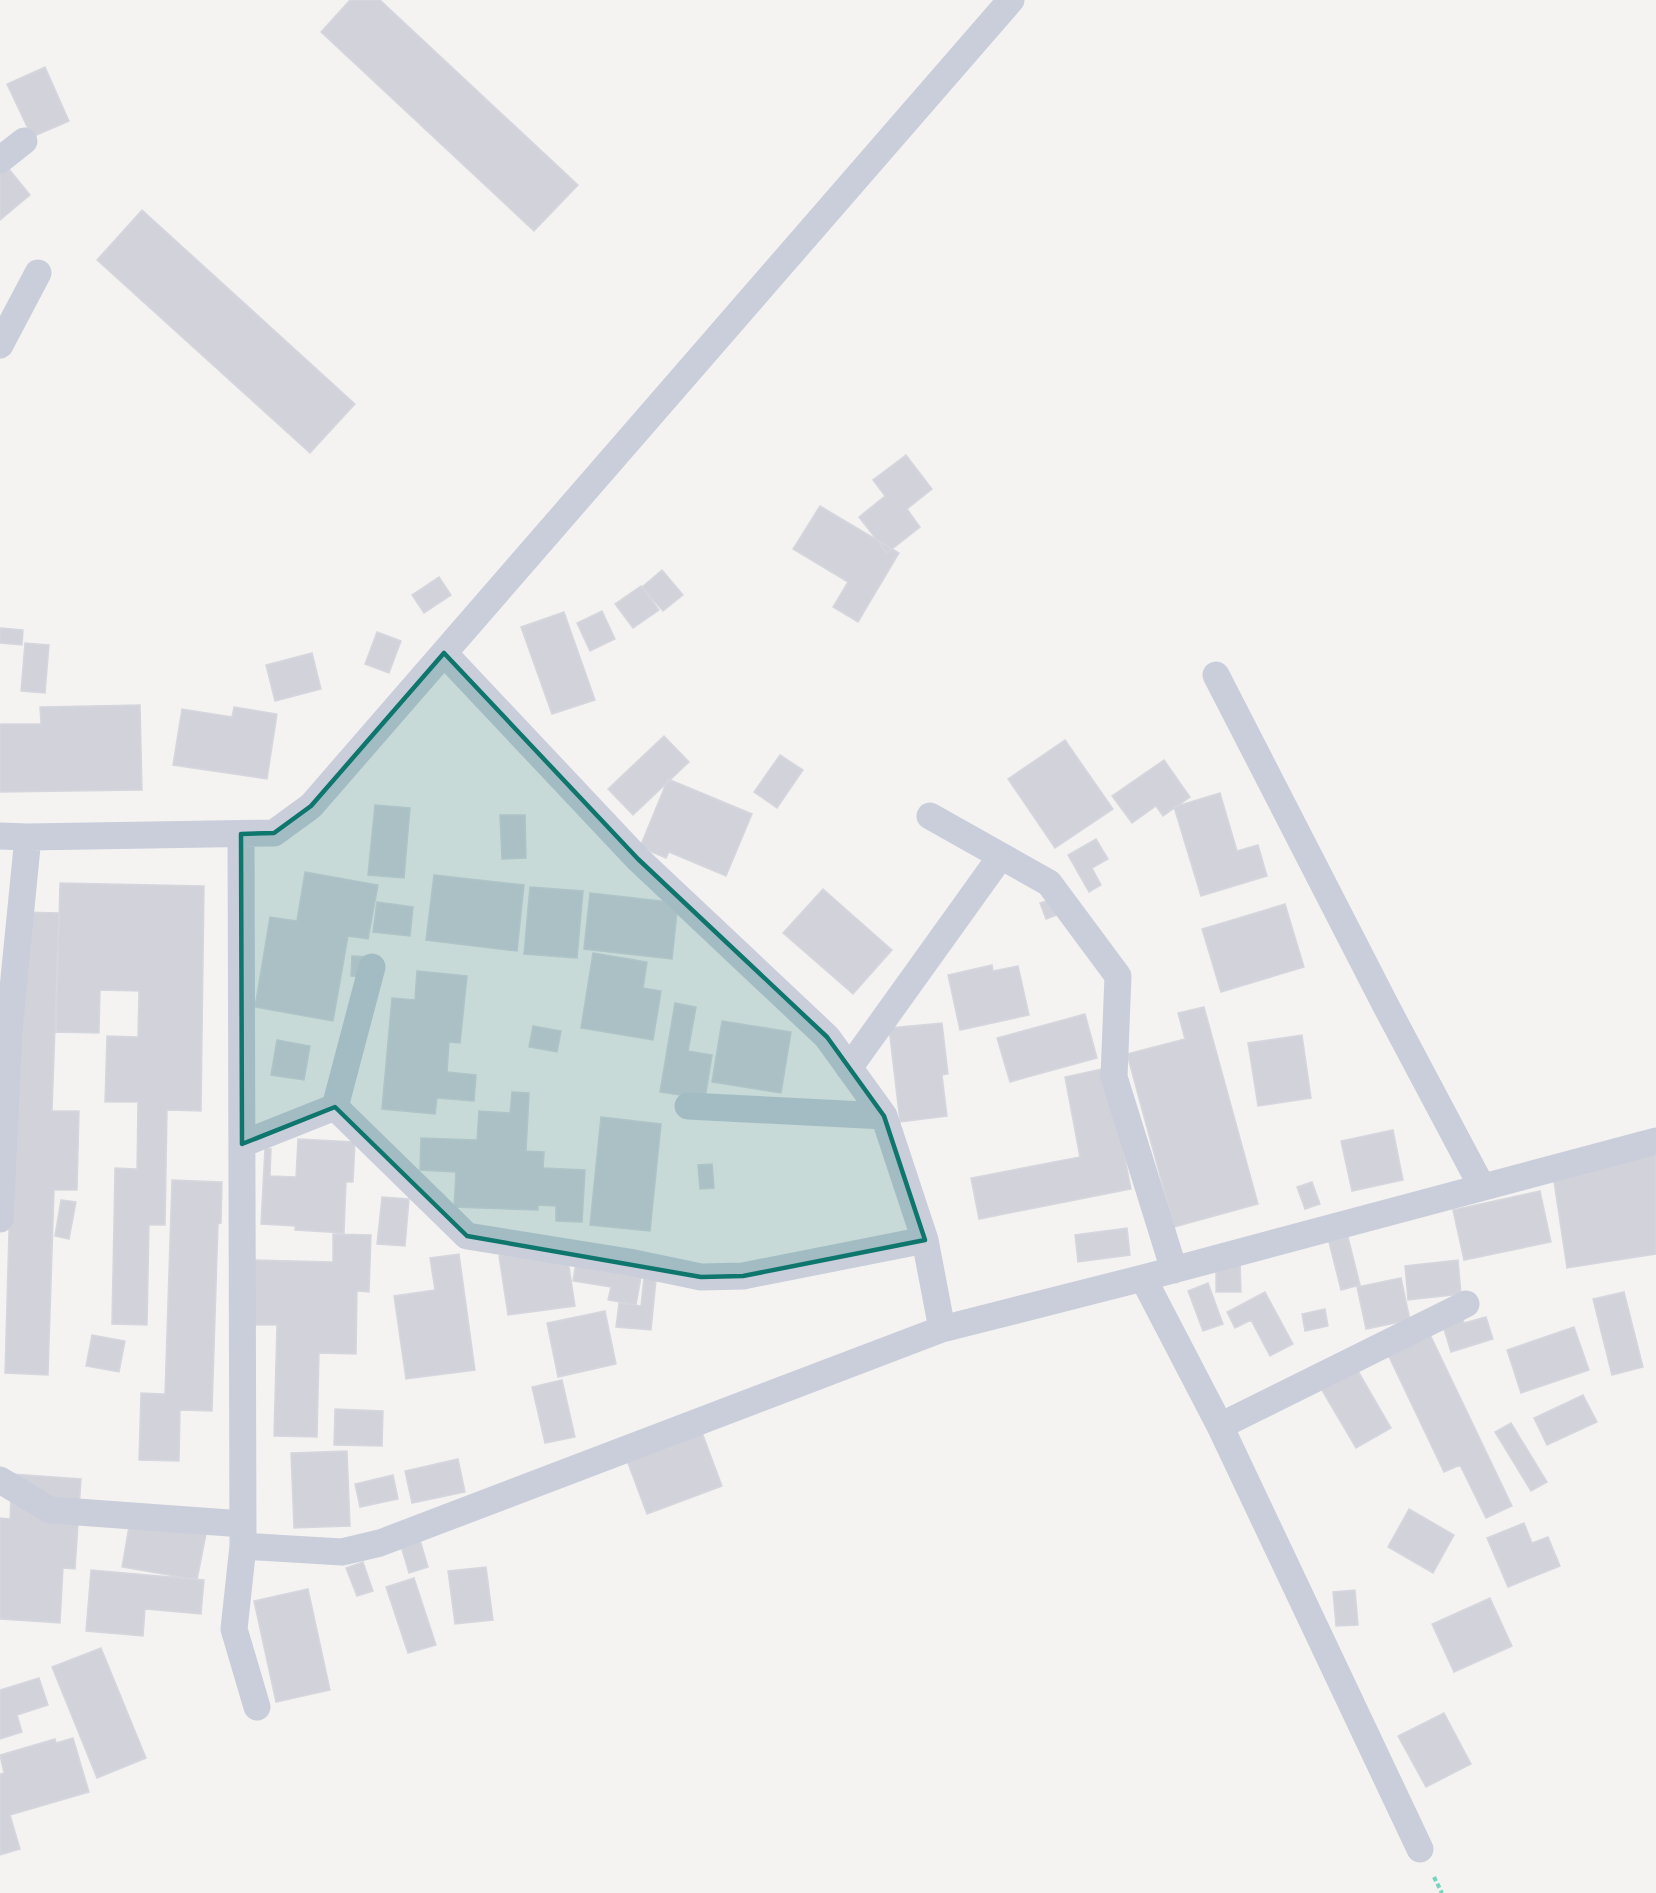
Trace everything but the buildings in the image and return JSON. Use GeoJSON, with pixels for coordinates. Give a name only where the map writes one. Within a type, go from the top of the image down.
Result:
{"type":"FeatureCollection","features":[{"type":"Feature","properties":{"kind":"street"},"geometry":{"type":"LineString","coordinates":[[0,836],[274,833],[311,806],[1011,0]]}},
{"type":"Feature","properties":{"kind":"street"},"geometry":{"type":"LineString","coordinates":[[0,160],[24,141]]}},
{"type":"Feature","properties":{"kind":"street"},"geometry":{"type":"LineString","coordinates":[[0,345],[38,273]]}},
{"type":"Feature","properties":{"kind":"street"},"geometry":{"type":"LineString","coordinates":[[444,653],[638,859],[827,1036],[884,1116],[925,1240],[942,1329]]}},
{"type":"Feature","properties":{"kind":"street"},"geometry":{"type":"LineString","coordinates":[[1216,675],[1482,1187]]}},
{"type":"Feature","properties":{"kind":"street"},"geometry":{"type":"LineString","coordinates":[[930,816],[1049,883],[1118,976],[1114,1077],[1174,1270]]}},
{"type":"Feature","properties":{"kind":"street"},"geometry":{"type":"LineString","coordinates":[[241,834],[243,1535],[234,1629],[257,1707]]}},
{"type":"Feature","properties":{"kind":"street"},"geometry":{"type":"LineString","coordinates":[[0,1219],[5,1028],[28,837]]}},
{"type":"Feature","properties":{"kind":"street"},"geometry":{"type":"LineString","coordinates":[[849,1068],[1001,856]]}},
{"type":"Feature","properties":{"kind":"street"},"geometry":{"type":"LineString","coordinates":[[335,1107],[372,967]]}},
{"type":"Feature","properties":{"kind":"street"},"geometry":{"type":"LineString","coordinates":[[688,1106],[884,1116]]}},
{"type":"Feature","properties":{"kind":"street"},"geometry":{"type":"LineString","coordinates":[[242,1144],[335,1107]]}},
{"type":"Feature","properties":{"kind":"street"},"geometry":{"type":"LineString","coordinates":[[335,1107],[467,1236],[701,1276],[743,1276],[925,1240]]}},
{"type":"Feature","properties":{"kind":"street"},"geometry":{"type":"LineString","coordinates":[[0,1480],[50,1510],[243,1535],[342,1552],[380,1543],[942,1329],[1174,1270],[1656,1141]]}},
{"type":"Feature","properties":{"kind":"street"},"geometry":{"type":"LineString","coordinates":[[1143,1278],[1220,1426],[1420,1849]]}},
{"type":"Feature","properties":{"kind":"street"},"geometry":{"type":"LineString","coordinates":[[1220,1426],[1466,1304]]}},
{"type":"Feature","properties":{"kind":"highlighted area"},"geometry":{"type":"Polygon","coordinates":[[[444,653],[638,859],[827,1037],[884,1116],[925,1240],[743,1276],[701,1277],[467,1236],[335,1107],[242,1144],[241,834],[274,833],[311,806],[444,653]]]}}]}
